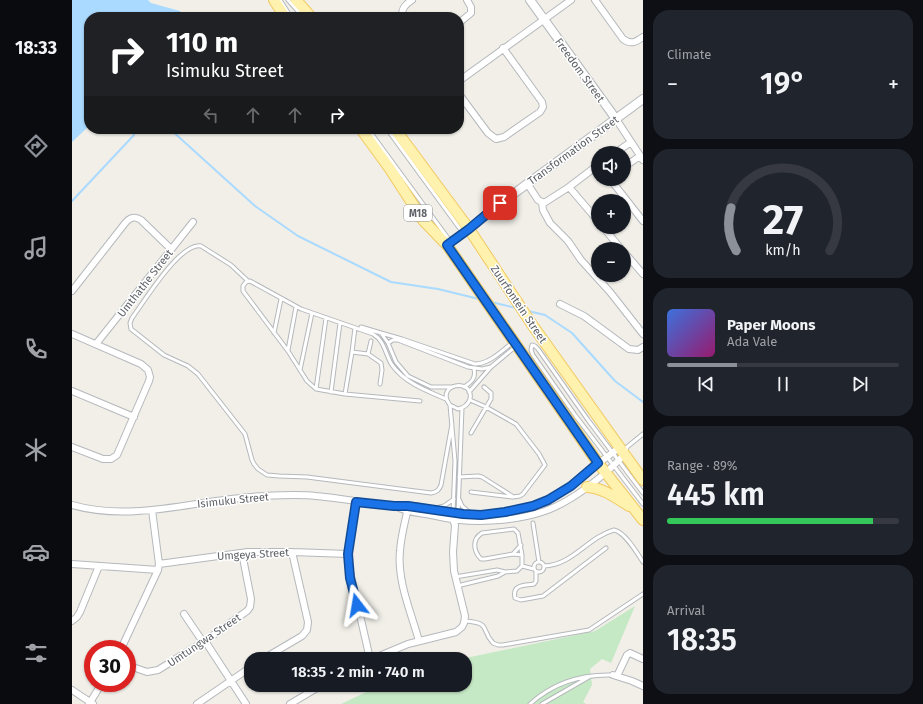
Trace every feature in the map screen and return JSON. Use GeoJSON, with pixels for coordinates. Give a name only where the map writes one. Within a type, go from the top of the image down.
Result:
{"type":"FeatureCollection","features":[{"type":"Feature","properties":{"kind":"main road"},"geometry":{"type":"LineString","coordinates":[[274,0],[282,12]]}},
{"type":"Feature","properties":{"kind":"main road"},"geometry":{"type":"LineString","coordinates":[[296,0],[307,12]]}},
{"type":"Feature","properties":{"kind":"main road","name":"M18"},"geometry":{"type":"LineString","coordinates":[[365,134],[390,169],[423,220],[449,244],[515,344],[641,512]]}},
{"type":"Feature","properties":{"kind":"main road","name":"Zuurfontein Street"},"geometry":{"type":"LineString","coordinates":[[398,134],[466,231],[506,285],[620,452],[643,480]]}},
{"type":"Feature","properties":{"kind":"main road"},"geometry":{"type":"LineString","coordinates":[[587,487],[607,492],[641,512]]}},
{"type":"Feature","properties":{"kind":"street"},"geometry":{"type":"LineString","coordinates":[[403,12],[404,7],[412,0]]}},
{"type":"Feature","properties":{"kind":"street"},"geometry":{"type":"LineString","coordinates":[[464,18],[471,13],[471,7],[467,0]]}},
{"type":"Feature","properties":{"kind":"street","name":"Freedom Street"},"geometry":{"type":"LineString","coordinates":[[530,0],[616,119],[642,158]]}},
{"type":"Feature","properties":{"kind":"street"},"geometry":{"type":"LineString","coordinates":[[464,77],[571,0]]}},
{"type":"Feature","properties":{"kind":"street"},"geometry":{"type":"LineString","coordinates":[[595,0],[626,42],[635,42],[643,37]]}},
{"type":"Feature","properties":{"kind":"street"},"geometry":{"type":"LineString","coordinates":[[464,101],[488,133],[496,139],[504,138],[540,112],[543,107],[542,102],[503,48]]}},
{"type":"Feature","properties":{"kind":"street","name":"Transformation Street"},"geometry":{"type":"LineString","coordinates":[[449,244],[500,203],[642,101]]}},
{"type":"Feature","properties":{"kind":"street"},"geometry":{"type":"LineString","coordinates":[[625,146],[631,142]]}},
{"type":"Feature","properties":{"kind":"street"},"geometry":{"type":"LineString","coordinates":[[631,164],[642,158]]}},
{"type":"Feature","properties":{"kind":"street"},"geometry":{"type":"LineString","coordinates":[[527,184],[538,200],[547,202],[591,170]]}},
{"type":"Feature","properties":{"kind":"street"},"geometry":{"type":"LineString","coordinates":[[616,186],[643,221]]}},
{"type":"Feature","properties":{"kind":"street"},"geometry":{"type":"LineString","coordinates":[[568,187],[591,214]]}},
{"type":"Feature","properties":{"kind":"street"},"geometry":{"type":"LineString","coordinates":[[542,202],[546,217],[550,223],[568,241],[581,260],[610,292],[643,334]]}},
{"type":"Feature","properties":{"kind":"street"},"geometry":{"type":"LineString","coordinates":[[72,291],[126,222],[132,218],[136,217],[141,220],[171,249]]}},
{"type":"Feature","properties":{"kind":"street","name":"Umthathe Street"},"geometry":{"type":"LineString","coordinates":[[96,344],[193,222]]}},
{"type":"Feature","properties":{"kind":"street"},"geometry":{"type":"LineString","coordinates":[[609,234],[616,242]]}},
{"type":"Feature","properties":{"kind":"street"},"geometry":{"type":"LineString","coordinates":[[631,260],[643,274]]}},
{"type":"Feature","properties":{"kind":"street"},"geometry":{"type":"LineString","coordinates":[[560,304],[584,316],[629,349],[638,350],[643,347]]}},
{"type":"Feature","properties":{"kind":"street"},"geometry":{"type":"LineString","coordinates":[[72,334],[141,364],[148,370],[150,377],[119,452],[114,458],[104,460],[72,446]]}},
{"type":"Feature","properties":{"kind":"street"},"geometry":{"type":"LineString","coordinates":[[72,391],[134,417]]}},
{"type":"Feature","properties":{"kind":"street","name":"Isimuku Street"},"geometry":{"type":"LineString","coordinates":[[408,508],[428,509],[455,518],[505,512],[533,506],[559,494],[602,460],[620,452]]}},
{"type":"Feature","properties":{"kind":"street","name":"Isimuku Street"},"geometry":{"type":"LineString","coordinates":[[72,505],[100,510],[152,510],[264,496],[312,496],[408,508],[455,518],[482,521],[522,516],[546,511],[558,505],[587,487],[610,469],[620,452]]}},
{"type":"Feature","properties":{"kind":"street"},"geometry":{"type":"LineString","coordinates":[[356,502],[348,554],[350,578],[369,652]]}},
{"type":"Feature","properties":{"kind":"street"},"geometry":{"type":"LineString","coordinates":[[408,508],[400,550],[399,564],[419,641]]}},
{"type":"Feature","properties":{"kind":"street"},"geometry":{"type":"LineString","coordinates":[[125,640],[158,567],[152,510]]}},
{"type":"Feature","properties":{"kind":"street"},"geometry":{"type":"LineString","coordinates":[[387,652],[419,641],[456,632],[462,627],[465,616],[452,562],[455,518]]}},
{"type":"Feature","properties":{"kind":"street"},"geometry":{"type":"LineString","coordinates":[[276,652],[302,636],[307,630],[308,622],[292,552]]}},
{"type":"Feature","properties":{"kind":"street","name":"Umgeya Street"},"geometry":{"type":"LineString","coordinates":[[72,564],[158,567],[242,553],[292,552],[348,554]]}},
{"type":"Feature","properties":{"kind":"street","name":"Umtungwa Street"},"geometry":{"type":"LineString","coordinates":[[136,668],[147,672],[158,670],[204,642],[243,614],[250,607],[251,599],[242,553]]}},
{"type":"Feature","properties":{"kind":"street"},"geometry":{"type":"LineString","coordinates":[[72,621],[80,612],[99,566]]}},
{"type":"Feature","properties":{"kind":"street"},"geometry":{"type":"LineString","coordinates":[[184,614],[231,680],[246,704]]}},
{"type":"Feature","properties":{"kind":"street"},"geometry":{"type":"LineString","coordinates":[[643,660],[630,653],[627,655],[615,676],[643,686]]}},
{"type":"Feature","properties":{"kind":"street"},"geometry":{"type":"LineString","coordinates":[[197,704],[244,672]]}},
{"type":"Feature","properties":{"kind":"street"},"geometry":{"type":"LineString","coordinates":[[72,690],[91,704],[97,692]]}},
{"type":"Feature","properties":{"kind":"street"},"geometry":{"type":"LineString","coordinates":[[290,704],[310,692]]}},
{"type":"Feature","properties":{"kind":"lane"},"geometry":{"type":"LineString","coordinates":[[280,0],[288,12]]}},
{"type":"Feature","properties":{"kind":"lane"},"geometry":{"type":"LineString","coordinates":[[288,0],[299,12]]}},
{"type":"Feature","properties":{"kind":"lane"},"geometry":{"type":"LineString","coordinates":[[372,134],[449,244]]}},
{"type":"Feature","properties":{"kind":"lane"},"geometry":{"type":"LineString","coordinates":[[391,134],[466,231]]}},
{"type":"Feature","properties":{"kind":"lane"},"geometry":{"type":"LineString","coordinates":[[452,424],[442,485],[436,492],[431,493],[307,477],[273,476],[258,469],[252,460],[245,434],[198,374],[188,366],[161,353],[131,329],[130,323],[132,318],[180,255],[201,246],[231,265],[248,281],[296,307],[378,336],[384,346],[391,364],[405,378],[420,388],[446,399],[450,405],[452,424],[455,461],[455,518]]}},
{"type":"Feature","properties":{"kind":"lane"},"geometry":{"type":"LineString","coordinates":[[248,281],[243,286],[243,291],[288,351],[310,385],[316,389],[331,392],[420,402]]}},
{"type":"Feature","properties":{"kind":"lane"},"geometry":{"type":"LineString","coordinates":[[274,333],[281,299]]}},
{"type":"Feature","properties":{"kind":"lane"},"geometry":{"type":"LineString","coordinates":[[288,351],[296,307]]}},
{"type":"Feature","properties":{"kind":"lane"},"geometry":{"type":"LineString","coordinates":[[300,370],[312,313]]}},
{"type":"Feature","properties":{"kind":"lane"},"geometry":{"type":"LineString","coordinates":[[316,389],[326,318]]}},
{"type":"Feature","properties":{"kind":"lane"},"geometry":{"type":"LineString","coordinates":[[331,392],[340,323]]}},
{"type":"Feature","properties":{"kind":"lane"},"geometry":{"type":"LineString","coordinates":[[350,326],[353,325],[402,339],[475,364],[488,360],[515,344]]}},
{"type":"Feature","properties":{"kind":"lane"},"geometry":{"type":"LineString","coordinates":[[345,394],[355,328]]}},
{"type":"Feature","properties":{"kind":"lane"},"geometry":{"type":"LineString","coordinates":[[381,333],[388,343],[396,362],[408,376],[431,387],[452,387],[458,385],[464,387],[469,392],[470,400],[462,408],[458,409],[450,405]]}},
{"type":"Feature","properties":{"kind":"lane"},"geometry":{"type":"LineString","coordinates":[[388,343],[393,340],[398,340],[474,369],[491,367]]}},
{"type":"Feature","properties":{"kind":"lane"},"geometry":{"type":"LineString","coordinates":[[368,354],[371,341]]}},
{"type":"Feature","properties":{"kind":"lane"},"geometry":{"type":"LineString","coordinates":[[469,392],[491,367],[515,344]]}},
{"type":"Feature","properties":{"kind":"lane"},"geometry":{"type":"LineString","coordinates":[[602,460],[533,355],[531,350],[532,345],[538,348],[588,420],[620,452],[643,493]]}},
{"type":"Feature","properties":{"kind":"lane"},"geometry":{"type":"LineString","coordinates":[[352,352],[368,354],[381,363],[382,370],[380,384]]}},
{"type":"Feature","properties":{"kind":"lane"},"geometry":{"type":"LineString","coordinates":[[464,387],[473,379],[475,374],[474,369]]}},
{"type":"Feature","properties":{"kind":"lane"},"geometry":{"type":"LineString","coordinates":[[446,399],[447,392],[452,387]]}},
{"type":"Feature","properties":{"kind":"lane"},"geometry":{"type":"LineString","coordinates":[[470,433],[492,396],[491,393],[484,387]]}},
{"type":"Feature","properties":{"kind":"lane"},"geometry":{"type":"LineString","coordinates":[[470,400],[486,407],[512,422],[519,428],[544,462],[545,466],[520,496],[513,497],[471,492]]}},
{"type":"Feature","properties":{"kind":"lane"},"geometry":{"type":"LineString","coordinates":[[455,518],[458,493],[462,408]]}},
{"type":"Feature","properties":{"kind":"lane"},"geometry":{"type":"LineString","coordinates":[[620,452],[643,434]]}},
{"type":"Feature","properties":{"kind":"lane"},"geometry":{"type":"LineString","coordinates":[[459,477],[482,477],[513,497]]}},
{"type":"Feature","properties":{"kind":"lane"},"geometry":{"type":"LineString","coordinates":[[458,493],[462,506],[473,515]]}},
{"type":"Feature","properties":{"kind":"lane"},"geometry":{"type":"LineString","coordinates":[[428,509],[444,506],[454,499]]}},
{"type":"Feature","properties":{"kind":"lane"},"geometry":{"type":"LineString","coordinates":[[533,523],[539,562],[544,566],[565,561],[601,536],[614,530],[619,531],[629,542],[643,562]]}},
{"type":"Feature","properties":{"kind":"lane"},"geometry":{"type":"LineString","coordinates":[[455,577],[497,570],[505,572],[517,571],[522,566],[522,555],[518,533],[514,529],[482,533],[476,540],[476,552],[481,559],[513,554],[522,555]]}},
{"type":"Feature","properties":{"kind":"lane"},"geometry":{"type":"LineString","coordinates":[[513,554],[520,545]]}},
{"type":"Feature","properties":{"kind":"lane"},"geometry":{"type":"LineString","coordinates":[[539,562],[535,564],[536,582],[534,584],[517,587],[514,589],[515,598],[521,600],[543,596],[606,548]]}},
{"type":"Feature","properties":{"kind":"lane"},"geometry":{"type":"LineString","coordinates":[[522,566],[540,572],[543,571],[544,566]]}},
{"type":"Feature","properties":{"kind":"lane"},"geometry":{"type":"LineString","coordinates":[[457,586],[498,576],[505,572]]}},
{"type":"Feature","properties":{"kind":"lane"},"geometry":{"type":"LineString","coordinates":[[465,620],[474,621],[482,625],[486,628],[493,643],[503,645],[589,630],[643,594]]}},
{"type":"Feature","properties":{"kind":"lane"},"geometry":{"type":"LineString","coordinates":[[542,704],[590,676]]}},
{"type":"Feature","properties":{"kind":"lane"},"geometry":{"type":"LineString","coordinates":[[530,704],[547,691],[559,684],[571,680],[590,676],[615,676]]}},
{"type":"Feature","properties":{"kind":"green space"},"geometry":{"type":"Polygon","coordinates":[[[635,606],[611,663],[602,659],[590,669],[592,685],[583,702],[586,704],[341,704],[366,692],[472,692],[472,657],[595,631],[635,606]]]}},
{"type":"Feature","properties":{"kind":"water"},"geometry":{"type":"Polygon","coordinates":[[[72,0],[148,0],[151,3],[180,11],[181,12],[84,12],[84,131],[72,142],[72,0]]]}},
{"type":"Feature","properties":{"kind":"waterway"},"geometry":{"type":"LineString","coordinates":[[72,201],[134,134]]}},
{"type":"Feature","properties":{"kind":"waterway"},"geometry":{"type":"LineString","coordinates":[[176,134],[255,206],[298,236],[391,282],[438,289],[479,299]]}},
{"type":"Feature","properties":{"kind":"waterway"},"geometry":{"type":"LineString","coordinates":[[491,302],[516,308]]}},
{"type":"Feature","properties":{"kind":"waterway"},"geometry":{"type":"LineString","coordinates":[[528,311],[545,315],[572,333],[615,381],[643,402]]}},
{"type":"Feature","properties":{"kind":"route"},"geometry":{"type":"LineString","coordinates":[[357,605],[350,578],[348,554],[356,502],[394,506],[402,505],[463,514],[481,515],[505,512],[533,506],[548,500],[571,486],[598,463],[447,245],[500,203]]}}]}
